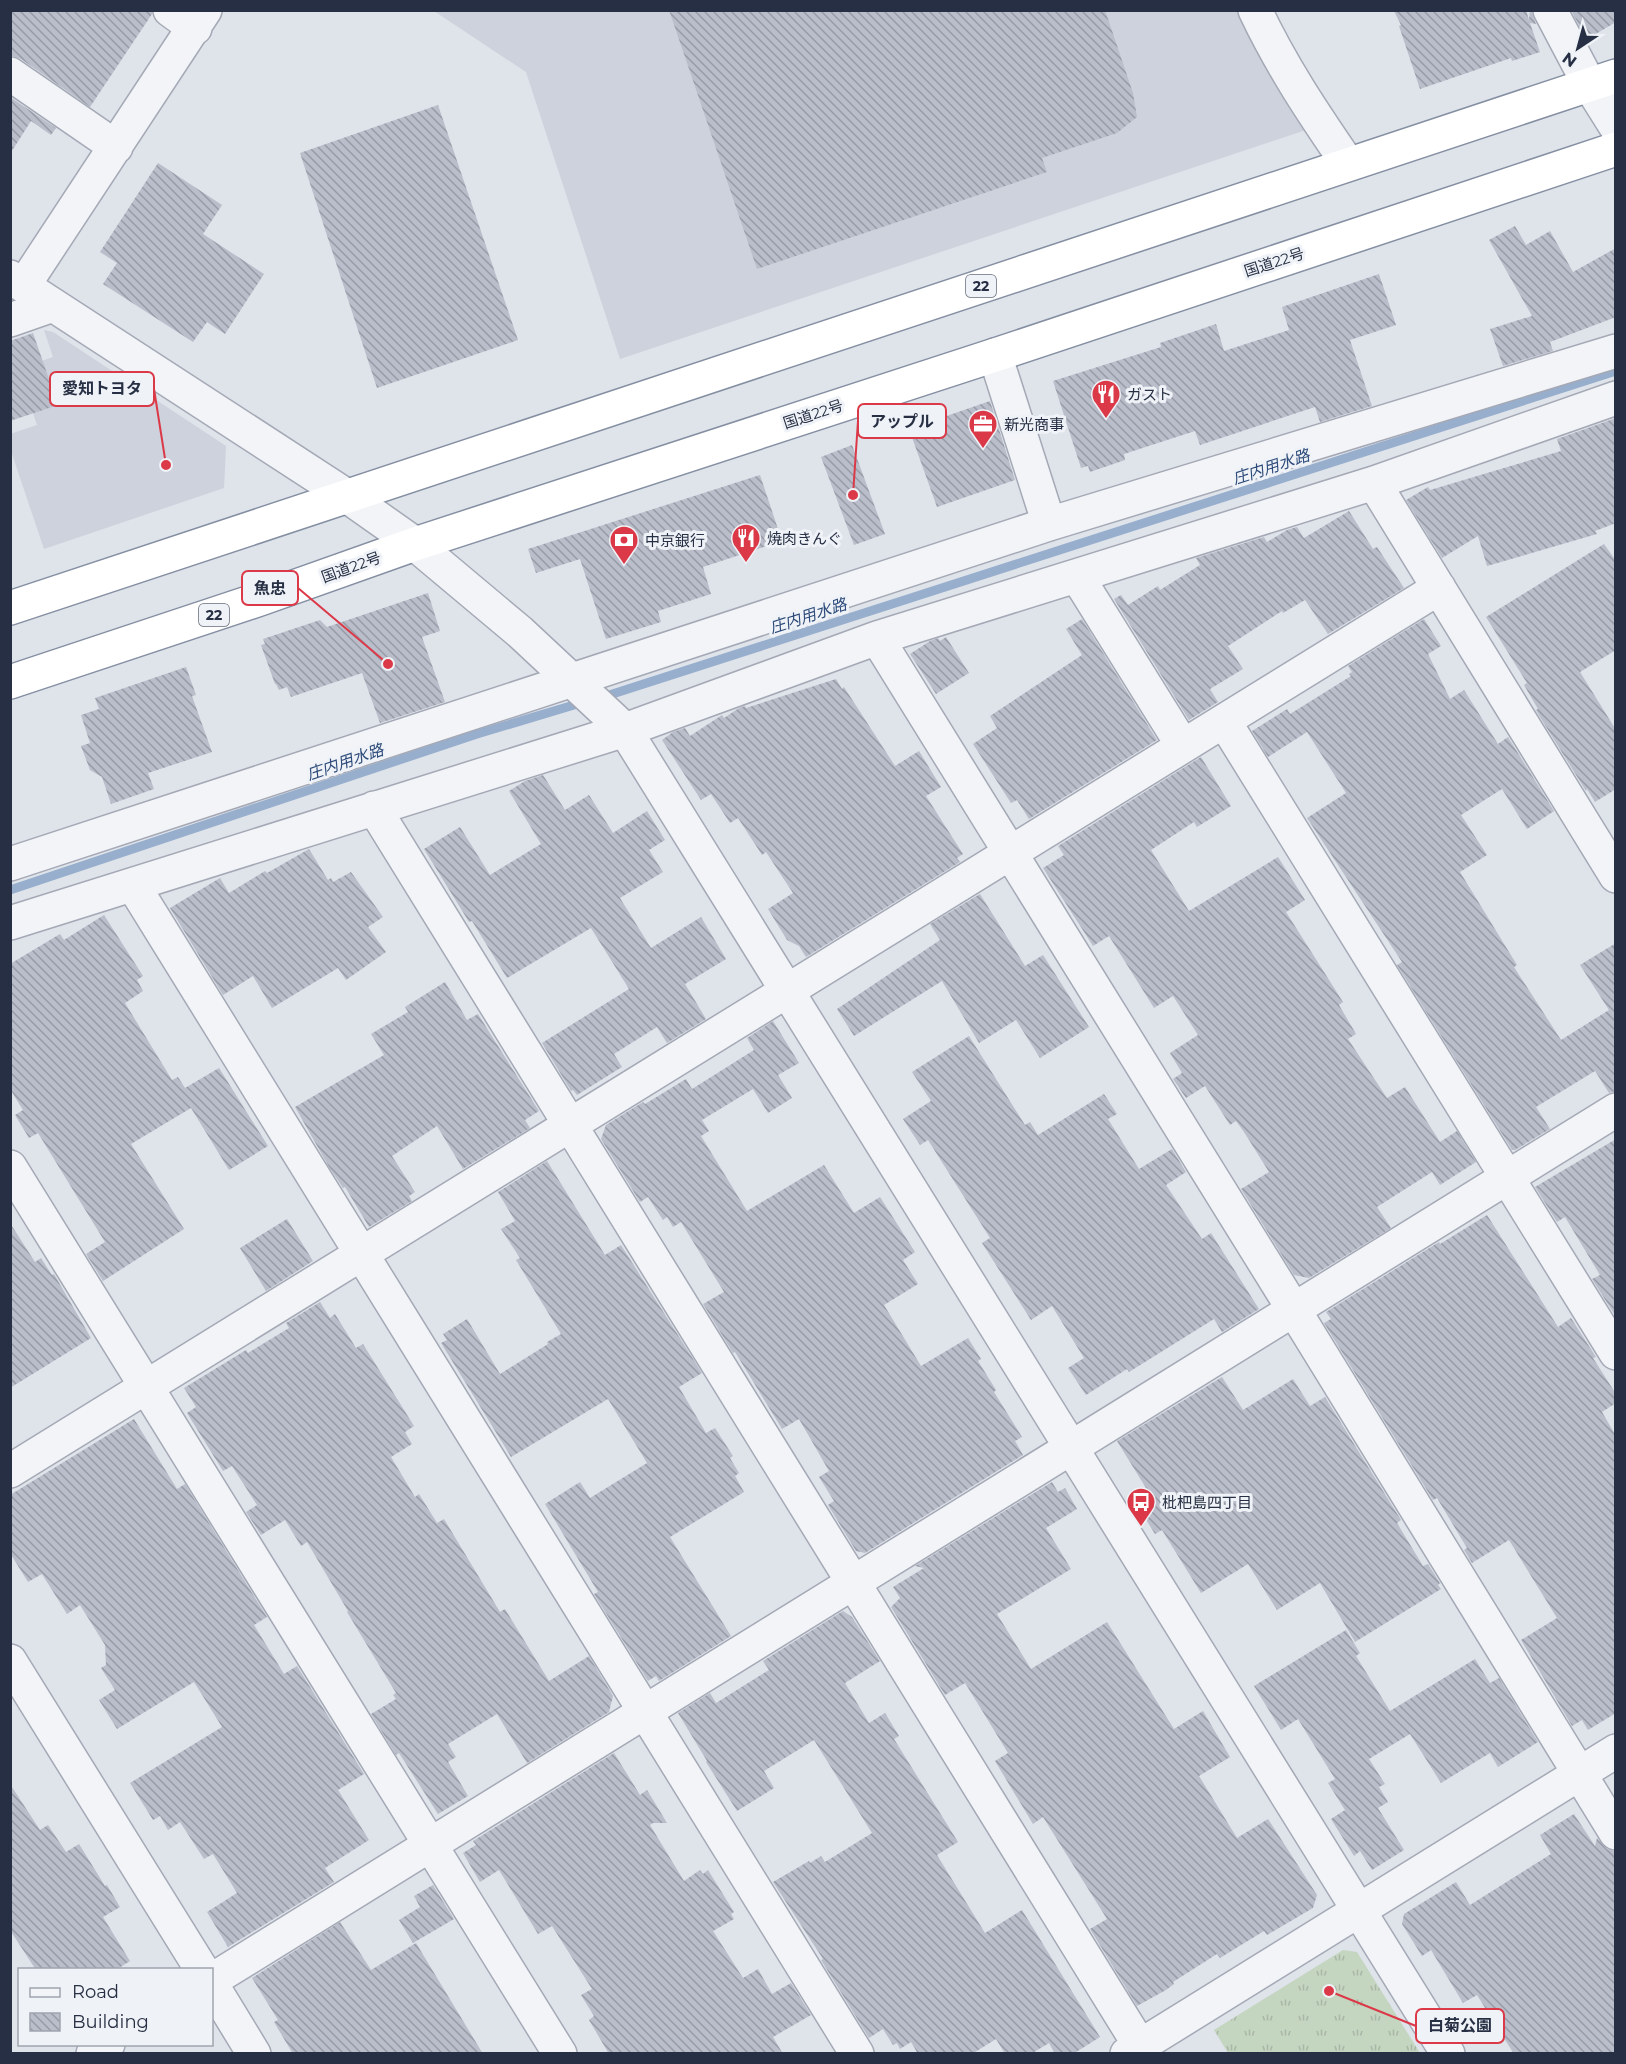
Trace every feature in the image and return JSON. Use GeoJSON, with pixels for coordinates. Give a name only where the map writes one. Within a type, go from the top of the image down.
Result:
{"type":"FeatureCollection","features":[{"type":"Feature","properties":{"kind":"highway","name":"22"},"geometry":{"type":"LineString","coordinates":[[10,608],[1602,80]]}},
{"type":"Feature","properties":{"kind":"highway","name":"国道22号"},"geometry":{"type":"LineString","coordinates":[[10,682],[260,599],[416,544],[1616,149]]}},
{"type":"Feature","properties":{"kind":"street"},"geometry":{"type":"LineString","coordinates":[[1255,10],[1273,48],[1297,89],[1348,164]]}},
{"type":"Feature","properties":{"kind":"street"},"geometry":{"type":"LineString","coordinates":[[1550,10],[1602,80],[1616,127]]}},
{"type":"Feature","properties":{"kind":"street"},"geometry":{"type":"LineString","coordinates":[[190,16],[116,147],[17,281],[347,496],[416,544],[520,632],[622,726],[1448,2054]]}},
{"type":"Feature","properties":{"kind":"street"},"geometry":{"type":"LineString","coordinates":[[10,74],[116,147]]}},
{"type":"Feature","properties":{"kind":"street"},"geometry":{"type":"LineString","coordinates":[[10,320],[53,305]]}},
{"type":"Feature","properties":{"kind":"street"},"geometry":{"type":"LineString","coordinates":[[10,864],[577,683],[1049,524],[1616,351]]}},
{"type":"Feature","properties":{"kind":"street"},"geometry":{"type":"LineString","coordinates":[[995,355],[1049,524]]}},
{"type":"Feature","properties":{"kind":"street"},"geometry":{"type":"LineString","coordinates":[[10,923],[374,808],[877,638],[1374,483],[1616,398]]}},
{"type":"Feature","properties":{"kind":"street"},"geometry":{"type":"LineString","coordinates":[[1374,483],[1616,876]]}},
{"type":"Feature","properties":{"kind":"street"},"geometry":{"type":"LineString","coordinates":[[1077,576],[1183,746]]}},
{"type":"Feature","properties":{"kind":"street"},"geometry":{"type":"LineString","coordinates":[[10,1471],[1439,588]]}},
{"type":"Feature","properties":{"kind":"street"},"geometry":{"type":"LineString","coordinates":[[877,638],[1616,1833]]}},
{"type":"Feature","properties":{"kind":"street"},"geometry":{"type":"LineString","coordinates":[[1224,721],[1616,1353]]}},
{"type":"Feature","properties":{"kind":"street"},"geometry":{"type":"LineString","coordinates":[[374,808],[854,1583],[1138,2051],[1616,1751]]}},
{"type":"Feature","properties":{"kind":"street"},"geometry":{"type":"LineString","coordinates":[[133,885],[857,2054]]}},
{"type":"Feature","properties":{"kind":"street"},"geometry":{"type":"LineString","coordinates":[[213,1979],[1616,1110]]}},
{"type":"Feature","properties":{"kind":"street"},"geometry":{"type":"LineString","coordinates":[[10,1167],[560,2054]]}},
{"type":"Feature","properties":{"kind":"street"},"geometry":{"type":"LineString","coordinates":[[10,1660],[201,1968]]}},
{"type":"Feature","properties":{"kind":"street"},"geometry":{"type":"LineString","coordinates":[[213,1987],[254,2054]]}},
{"type":"Feature","properties":{"kind":"shaded area"},"geometry":{"type":"Polygon","coordinates":[[[434,11],[1251,11],[1315,127],[620,359],[526,72],[434,11]]]}},
{"type":"Feature","properties":{"kind":"shaded area"},"geometry":{"type":"Polygon","coordinates":[[[44,330],[53,332],[226,446],[224,488],[44,549],[11,451],[10,434],[37,425],[18,369],[53,357],[44,330]]]}},
{"type":"Feature","properties":{"kind":"green space"},"geometry":{"type":"Polygon","coordinates":[[[1343,1950],[1357,1952],[1420,2053],[1228,2053],[1214,2030],[1343,1950]]]}},
{"type":"Feature","properties":{"kind":"building"},"geometry":{"type":"Polygon","coordinates":[[[10,10],[152,10],[152,14],[90,107],[21,59],[10,55],[10,10]]]}},
{"type":"Feature","properties":{"kind":"building"},"geometry":{"type":"Polygon","coordinates":[[[669,10],[1105,10],[1133,93],[1137,117],[1117,133],[1042,158],[1047,172],[757,269],[669,10]]]}},
{"type":"Feature","properties":{"kind":"building"},"geometry":{"type":"Polygon","coordinates":[[[1526,10],[1529,20],[1531,10],[1536,24],[1530,23],[1540,52],[1512,61],[1511,58],[1420,89],[1399,26],[1401,25],[1394,11],[1526,10]]]}},
{"type":"Feature","properties":{"kind":"building"},"geometry":{"type":"Polygon","coordinates":[[[1571,10],[1616,10],[1616,22],[1594,35],[1583,33],[1571,10]]]}},
{"type":"Feature","properties":{"kind":"building"},"geometry":{"type":"Polygon","coordinates":[[[10,97],[56,128],[51,135],[31,121],[10,154],[10,97]]]}},
{"type":"Feature","properties":{"kind":"building"},"geometry":{"type":"Polygon","coordinates":[[[438,105],[518,340],[377,388],[300,153],[438,105]]]}},
{"type":"Feature","properties":{"kind":"building"},"geometry":{"type":"Polygon","coordinates":[[[158,163],[222,205],[203,234],[264,274],[225,334],[207,322],[193,342],[103,284],[117,263],[100,252],[158,163]]]}},
{"type":"Feature","properties":{"kind":"building"},"geometry":{"type":"Polygon","coordinates":[[[1515,226],[1526,245],[1550,231],[1573,272],[1616,248],[1616,317],[1550,342],[1553,351],[1503,366],[1490,329],[1532,316],[1489,240],[1515,226]]]}},
{"type":"Feature","properties":{"kind":"building"},"geometry":{"type":"Polygon","coordinates":[[[1379,274],[1396,325],[1350,340],[1372,406],[1320,422],[1315,407],[1200,445],[1195,431],[1124,454],[1125,460],[1090,472],[1088,466],[1081,468],[1053,381],[1161,347],[1160,343],[1216,324],[1224,351],[1289,330],[1282,307],[1379,274]]]}},
{"type":"Feature","properties":{"kind":"building"},"geometry":{"type":"Polygon","coordinates":[[[33,333],[58,405],[10,421],[10,341],[33,333]]]}},
{"type":"Feature","properties":{"kind":"building"},"geometry":{"type":"Polygon","coordinates":[[[990,401],[1015,480],[937,507],[909,429],[990,401]]]}},
{"type":"Feature","properties":{"kind":"building"},"geometry":{"type":"Polygon","coordinates":[[[1616,418],[1616,523],[1595,531],[1597,534],[1487,566],[1478,536],[1442,558],[1406,500],[1428,487],[1430,490],[1561,451],[1557,439],[1616,418]]]}},
{"type":"Feature","properties":{"kind":"building"},"geometry":{"type":"Polygon","coordinates":[[[852,445],[885,534],[854,545],[821,457],[852,445]]]}},
{"type":"Feature","properties":{"kind":"building"},"geometry":{"type":"Polygon","coordinates":[[[760,475],[782,541],[703,567],[711,594],[658,611],[661,622],[606,639],[580,559],[536,573],[528,549],[760,475]]]}},
{"type":"Feature","properties":{"kind":"building"},"geometry":{"type":"Polygon","coordinates":[[[1349,511],[1373,549],[1377,547],[1404,588],[1328,634],[1305,600],[1283,613],[1282,611],[1228,646],[1243,669],[1210,689],[1218,702],[1189,720],[1114,599],[1121,595],[1128,605],[1158,586],[1160,590],[1200,565],[1196,558],[1264,537],[1267,542],[1297,527],[1304,538],[1349,511]]]}},
{"type":"Feature","properties":{"kind":"building"},"geometry":{"type":"Polygon","coordinates":[[[1604,544],[1616,561],[1616,650],[1580,672],[1616,730],[1616,789],[1595,802],[1540,717],[1524,685],[1527,683],[1486,617],[1604,544]]]}},
{"type":"Feature","properties":{"kind":"building"},"geometry":{"type":"Polygon","coordinates":[[[428,593],[440,631],[422,637],[445,702],[380,723],[362,673],[291,697],[287,687],[279,690],[275,684],[261,645],[265,644],[263,639],[320,620],[327,627],[428,593]]]}},
{"type":"Feature","properties":{"kind":"building"},"geometry":{"type":"Polygon","coordinates":[[[1082,619],[1157,740],[1029,819],[1017,800],[1011,803],[973,744],[997,728],[990,716],[1082,655],[1066,629],[1082,619]]]}},
{"type":"Feature","properties":{"kind":"building"},"geometry":{"type":"Polygon","coordinates":[[[1424,619],[1441,646],[1428,654],[1450,699],[1464,690],[1498,744],[1508,737],[1554,811],[1527,829],[1502,789],[1461,815],[1487,855],[1460,872],[1517,965],[1514,967],[1561,1040],[1609,1010],[1580,965],[1616,943],[1616,1091],[1609,1093],[1595,1071],[1536,1107],[1550,1129],[1515,1150],[1512,1150],[1397,965],[1402,962],[1307,818],[1346,793],[1307,732],[1268,757],[1252,731],[1287,709],[1290,714],[1351,676],[1349,674],[1352,672],[1348,666],[1424,619]]]}},
{"type":"Feature","properties":{"kind":"building"},"geometry":{"type":"Polygon","coordinates":[[[946,637],[969,673],[936,694],[910,654],[930,641],[938,638],[940,641],[946,637]]]}},
{"type":"Feature","properties":{"kind":"building"},"geometry":{"type":"Polygon","coordinates":[[[186,667],[196,695],[192,696],[212,752],[148,773],[154,789],[111,804],[102,777],[90,770],[81,746],[90,743],[81,715],[99,709],[95,698],[186,667]]]}},
{"type":"Feature","properties":{"kind":"building"},"geometry":{"type":"Polygon","coordinates":[[[836,679],[842,689],[844,687],[895,766],[919,751],[941,787],[926,796],[963,854],[957,858],[960,862],[806,957],[799,946],[787,940],[768,909],[793,893],[766,852],[762,855],[738,818],[730,823],[711,794],[701,800],[662,740],[673,732],[685,728],[690,736],[722,715],[724,718],[739,708],[745,706],[746,708],[836,679]]]}},
{"type":"Feature","properties":{"kind":"building"},"geometry":{"type":"Polygon","coordinates":[[[1201,757],[1231,806],[1197,827],[1194,822],[1151,850],[1189,911],[1278,857],[1305,900],[1286,912],[1343,1002],[1339,1005],[1356,1034],[1348,1039],[1387,1098],[1405,1087],[1440,1142],[1457,1131],[1476,1162],[1440,1185],[1432,1172],[1377,1207],[1391,1228],[1309,1278],[1294,1275],[1241,1189],[1269,1172],[1244,1132],[1236,1121],[1230,1125],[1205,1086],[1186,1098],[1173,1079],[1182,1073],[1170,1053],[1198,1035],[1173,996],[1154,1008],[1109,936],[1093,946],[1043,868],[1064,855],[1058,846],[1201,757]]]}},
{"type":"Feature","properties":{"kind":"building"},"geometry":{"type":"Polygon","coordinates":[[[543,775],[565,810],[589,795],[613,833],[647,811],[665,840],[649,850],[663,872],[620,898],[651,948],[701,917],[726,959],[685,984],[706,1019],[667,1043],[657,1027],[614,1054],[622,1067],[577,1095],[573,1090],[571,1091],[542,1043],[629,989],[591,928],[507,978],[424,849],[460,827],[490,875],[541,844],[509,791],[525,781],[543,775]]]}},
{"type":"Feature","properties":{"kind":"building"},"geometry":{"type":"Polygon","coordinates":[[[309,849],[328,880],[331,878],[333,882],[351,872],[383,917],[368,927],[386,952],[346,980],[338,968],[272,1008],[253,976],[223,995],[170,908],[220,878],[229,893],[265,871],[267,873],[309,849]]]}},
{"type":"Feature","properties":{"kind":"building"},"geometry":{"type":"Polygon","coordinates":[[[980,894],[1025,966],[1043,955],[1089,1027],[1040,1058],[1016,1020],[979,1043],[942,981],[854,1036],[837,1009],[940,940],[930,924],[980,894]]]}},
{"type":"Feature","properties":{"kind":"building"},"geometry":{"type":"Polygon","coordinates":[[[104,915],[143,976],[137,980],[143,991],[125,1003],[172,1080],[178,1077],[185,1088],[219,1068],[268,1146],[229,1170],[191,1108],[131,1144],[184,1229],[103,1281],[86,1254],[105,1242],[38,1133],[29,1138],[15,1115],[23,1110],[10,1089],[10,964],[60,934],[64,940],[104,915]]]}},
{"type":"Feature","properties":{"kind":"building"},"geometry":{"type":"Polygon","coordinates":[[[445,982],[467,1020],[478,1014],[539,1111],[525,1120],[530,1128],[463,1169],[437,1126],[392,1156],[415,1192],[409,1196],[412,1201],[369,1227],[345,1187],[343,1188],[329,1167],[295,1107],[384,1055],[371,1034],[408,1012],[405,1007],[445,982]]]}},
{"type":"Feature","properties":{"kind":"building"},"geometry":{"type":"Polygon","coordinates":[[[773,1021],[799,1063],[778,1075],[792,1098],[768,1113],[753,1089],[702,1120],[709,1131],[701,1136],[747,1211],[824,1165],[854,1213],[880,1197],[915,1252],[903,1260],[918,1284],[884,1305],[921,1366],[968,1338],[981,1359],[978,1361],[996,1390],[994,1392],[1022,1437],[1015,1441],[1023,1455],[865,1553],[856,1551],[828,1505],[834,1501],[819,1477],[829,1471],[799,1419],[782,1429],[703,1304],[724,1292],[681,1222],[673,1227],[667,1217],[663,1220],[648,1197],[640,1202],[601,1139],[606,1125],[643,1102],[645,1104],[686,1079],[692,1089],[754,1050],[747,1038],[773,1021]]]}},
{"type":"Feature","properties":{"kind":"building"},"geometry":{"type":"Polygon","coordinates":[[[969,1036],[1025,1125],[1030,1122],[1038,1135],[1104,1094],[1117,1114],[1108,1119],[1139,1169],[1172,1149],[1186,1172],[1166,1185],[1202,1239],[1211,1233],[1259,1309],[1222,1332],[1214,1319],[1129,1372],[1127,1369],[1086,1395],[1068,1368],[1084,1358],[1052,1306],[1031,1320],[982,1243],[990,1238],[928,1140],[920,1145],[903,1119],[931,1101],[912,1072],[969,1036]]]}},
{"type":"Feature","properties":{"kind":"building"},"geometry":{"type":"Polygon","coordinates":[[[1616,1139],[1616,1317],[1592,1279],[1600,1275],[1565,1217],[1557,1222],[1535,1187],[1616,1139]]]}},
{"type":"Feature","properties":{"kind":"building"},"geometry":{"type":"Polygon","coordinates":[[[547,1161],[605,1255],[621,1245],[702,1373],[679,1387],[706,1433],[715,1428],[733,1456],[730,1458],[739,1473],[735,1476],[744,1492],[670,1537],[731,1636],[659,1681],[656,1676],[648,1681],[594,1594],[598,1592],[545,1504],[580,1482],[590,1498],[647,1463],[608,1399],[511,1457],[441,1343],[447,1340],[443,1334],[467,1319],[500,1374],[561,1334],[516,1260],[520,1258],[501,1229],[515,1221],[498,1192],[547,1161]]]}},
{"type":"Feature","properties":{"kind":"building"},"geometry":{"type":"Polygon","coordinates":[[[1487,1215],[1558,1327],[1571,1318],[1616,1394],[1616,1403],[1602,1412],[1616,1436],[1616,1713],[1588,1730],[1582,1720],[1572,1726],[1521,1640],[1557,1618],[1509,1540],[1472,1563],[1464,1550],[1467,1548],[1437,1498],[1433,1500],[1324,1323],[1331,1319],[1326,1312],[1487,1215]]]}},
{"type":"Feature","properties":{"kind":"building"},"geometry":{"type":"Polygon","coordinates":[[[287,1219],[313,1261],[266,1291],[240,1248],[287,1219]]]}},
{"type":"Feature","properties":{"kind":"building"},"geometry":{"type":"Polygon","coordinates":[[[10,1223],[35,1262],[41,1258],[52,1275],[54,1274],[91,1338],[10,1388],[10,1223]]]}},
{"type":"Feature","properties":{"kind":"building"},"geometry":{"type":"Polygon","coordinates":[[[320,1302],[330,1318],[335,1314],[356,1348],[363,1344],[414,1426],[405,1432],[412,1444],[391,1457],[415,1497],[419,1494],[437,1523],[444,1519],[500,1612],[505,1609],[549,1681],[589,1656],[613,1696],[609,1712],[527,1763],[497,1714],[448,1744],[456,1757],[448,1762],[468,1796],[438,1814],[399,1753],[396,1755],[371,1714],[396,1699],[393,1695],[396,1693],[307,1542],[301,1546],[285,1520],[261,1535],[246,1512],[257,1505],[232,1466],[223,1471],[187,1413],[196,1407],[184,1388],[246,1350],[248,1353],[289,1328],[286,1323],[320,1302]]]}},
{"type":"Feature","properties":{"kind":"building"},"geometry":{"type":"Polygon","coordinates":[[[1222,1377],[1243,1410],[1293,1379],[1310,1406],[1325,1397],[1401,1520],[1397,1523],[1423,1566],[1428,1564],[1440,1583],[1438,1585],[1441,1589],[1355,1642],[1320,1583],[1277,1610],[1248,1564],[1201,1593],[1162,1530],[1155,1534],[1140,1510],[1154,1501],[1117,1441],[1222,1377]]]}},
{"type":"Feature","properties":{"kind":"building"},"geometry":{"type":"Polygon","coordinates":[[[134,1419],[177,1489],[185,1484],[267,1617],[254,1625],[284,1674],[297,1666],[364,1774],[338,1790],[369,1840],[325,1868],[334,1882],[228,1947],[207,1912],[237,1893],[213,1854],[204,1859],[180,1822],[168,1830],[160,1816],[153,1820],[130,1783],[222,1727],[194,1682],[117,1729],[99,1700],[115,1690],[101,1668],[106,1665],[105,1645],[80,1605],[67,1614],[42,1574],[28,1582],[10,1553],[10,1495],[134,1419]]]}},
{"type":"Feature","properties":{"kind":"building"},"geometry":{"type":"Polygon","coordinates":[[[1052,1482],[1058,1492],[1065,1488],[1077,1509],[1046,1528],[1071,1569],[997,1614],[1031,1669],[1107,1622],[1174,1729],[1203,1711],[1230,1757],[1199,1776],[1237,1838],[1268,1819],[1317,1895],[1313,1908],[1267,1935],[1264,1931],[1220,1958],[1217,1954],[1173,1982],[1174,1984],[1166,1990],[1137,2006],[1090,1929],[1107,1919],[1043,1817],[1033,1824],[995,1761],[1008,1753],[978,1704],[965,1683],[945,1695],[891,1607],[900,1598],[893,1587],[924,1568],[915,1566],[1052,1482]]]}},
{"type":"Feature","properties":{"kind":"building"},"geometry":{"type":"Polygon","coordinates":[[[843,1611],[852,1617],[880,1661],[845,1683],[869,1723],[885,1713],[899,1736],[894,1739],[958,1842],[937,1855],[985,1933],[1022,1910],[1100,2037],[1073,2054],[1055,2054],[1049,2043],[1031,2054],[1005,2054],[996,2039],[972,2054],[918,2054],[911,2042],[900,2049],[897,2043],[893,2045],[883,2029],[869,2038],[821,1960],[823,1959],[773,1882],[821,1856],[825,1862],[872,1833],[814,1740],[764,1771],[774,1788],[737,1811],[678,1713],[710,1693],[716,1703],[769,1670],[763,1661],[843,1611]]]}},
{"type":"Feature","properties":{"kind":"building"},"geometry":{"type":"Polygon","coordinates":[[[1346,1630],[1360,1653],[1356,1656],[1390,1711],[1475,1659],[1490,1683],[1499,1678],[1538,1742],[1498,1767],[1490,1753],[1441,1783],[1410,1734],[1369,1759],[1385,1784],[1379,1787],[1388,1802],[1378,1808],[1404,1850],[1372,1870],[1360,1851],[1354,1856],[1331,1819],[1345,1810],[1328,1783],[1335,1779],[1298,1719],[1281,1730],[1254,1686],[1346,1630]]]}},
{"type":"Feature","properties":{"kind":"building"},"geometry":{"type":"Polygon","coordinates":[[[614,1753],[640,1795],[647,1790],[667,1823],[650,1825],[684,1881],[700,1870],[703,1874],[708,1870],[734,1912],[731,1914],[734,1919],[713,1931],[743,1978],[758,1969],[772,1994],[791,1983],[811,2015],[773,2037],[783,2054],[609,2054],[589,2020],[594,2016],[581,1995],[592,1989],[552,1926],[538,1934],[499,1870],[480,1882],[463,1853],[476,1845],[473,1841],[614,1753]]]}},
{"type":"Feature","properties":{"kind":"building"},"geometry":{"type":"Polygon","coordinates":[[[10,1784],[40,1830],[48,1825],[66,1852],[79,1844],[105,1886],[107,1885],[120,1907],[103,1917],[130,1961],[119,1968],[35,1968],[10,1930],[10,1784]]]}},
{"type":"Feature","properties":{"kind":"building"},"geometry":{"type":"Polygon","coordinates":[[[1574,1814],[1595,1846],[1597,1838],[1607,1849],[1616,1852],[1616,2054],[1514,2054],[1477,1995],[1463,2003],[1431,1950],[1422,1956],[1402,1924],[1404,1914],[1456,1882],[1470,1905],[1551,1854],[1540,1835],[1574,1814]]]}},
{"type":"Feature","properties":{"kind":"building"},"geometry":{"type":"Polygon","coordinates":[[[433,1885],[454,1919],[413,1943],[399,1920],[420,1907],[414,1896],[433,1885]]]}},
{"type":"Feature","properties":{"kind":"building"},"geometry":{"type":"Polygon","coordinates":[[[340,1922],[371,1970],[416,1943],[483,2054],[293,2054],[274,2022],[278,2020],[252,1978],[340,1922]]]}},
{"type":"Feature","properties":{"kind":"waterway","name":"庄内用水路"},"geometry":{"type":"LineString","coordinates":[[600,698],[1616,371]]}},
{"type":"Feature","properties":{"kind":"waterway","name":"庄内用水路"},"geometry":{"type":"LineString","coordinates":[[10,890],[477,734],[584,702]]}},
{"type":"Feature","properties":{"kind":"place","name":"ガスト"},"geometry":{"type":"Point","coordinates":[1106,420]}},
{"type":"Feature","properties":{"kind":"place","name":"新光商事"},"geometry":{"type":"Point","coordinates":[983,450]}},
{"type":"Feature","properties":{"kind":"place","name":"愛知トヨタ"},"geometry":{"type":"Point","coordinates":[166,465]}},
{"type":"Feature","properties":{"kind":"place","name":"アップル"},"geometry":{"type":"Point","coordinates":[853,495]}},
{"type":"Feature","properties":{"kind":"place","name":"焼肉きんぐ"},"geometry":{"type":"Point","coordinates":[746,564]}},
{"type":"Feature","properties":{"kind":"place","name":"中京銀行"},"geometry":{"type":"Point","coordinates":[624,566]}},
{"type":"Feature","properties":{"kind":"place","name":"魚忠"},"geometry":{"type":"Point","coordinates":[388,664]}},
{"type":"Feature","properties":{"kind":"place","name":"枇杷島四丁目"},"geometry":{"type":"Point","coordinates":[1141,1528]}},
{"type":"Feature","properties":{"kind":"place","name":"白菊公園"},"geometry":{"type":"Point","coordinates":[1329,1991]}}]}
